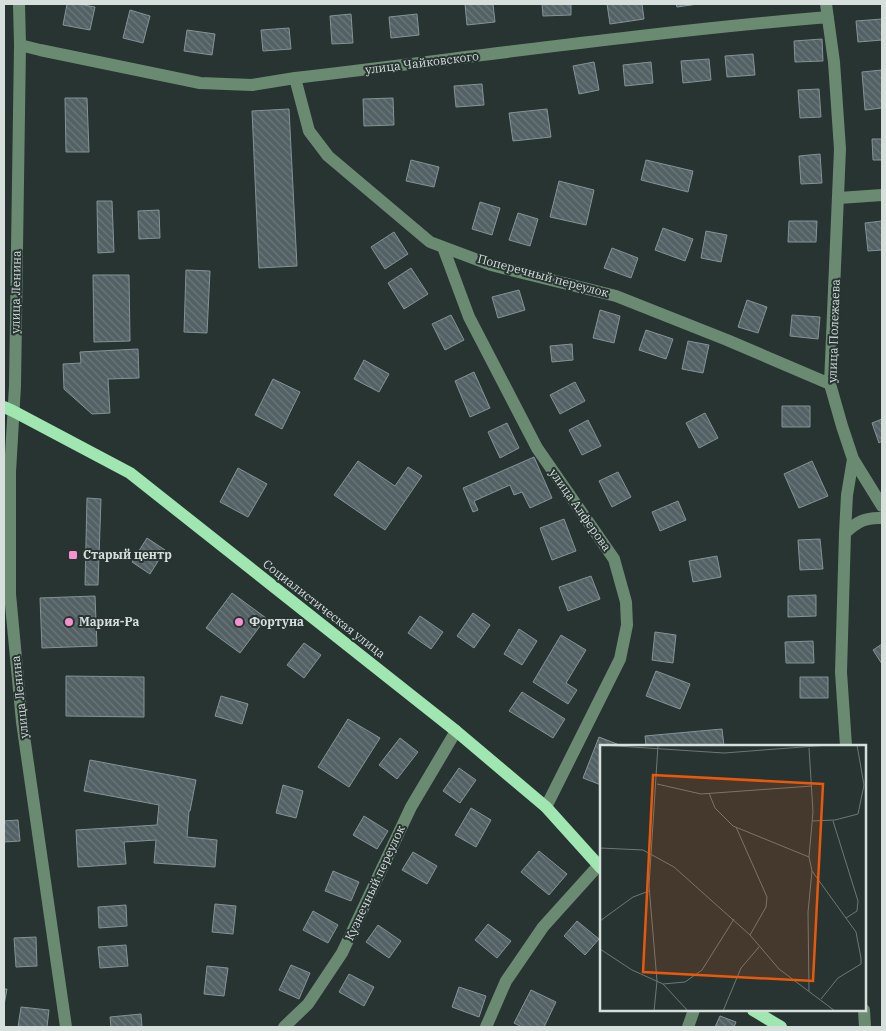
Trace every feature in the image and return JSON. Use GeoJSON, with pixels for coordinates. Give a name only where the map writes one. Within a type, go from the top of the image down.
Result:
{"type":"FeatureCollection","features":[{"type":"Feature","properties":{"kind":"main road","name":"Социалистическая улица"},"geometry":{"type":"LineString","coordinates":[[8,409],[138,479],[456,731],[546,807],[600,867]]}},
{"type":"Feature","properties":{"kind":"main road"},"geometry":{"type":"LineString","coordinates":[[755,1011],[781,1027]]}},
{"type":"Feature","properties":{"kind":"street","name":"улица Ленина"},"geometry":{"type":"LineString","coordinates":[[19,4],[15,386],[8,409],[10,472],[7,608],[66,1027]]}},
{"type":"Feature","properties":{"kind":"street","name":"улица Полежаева"},"geometry":{"type":"LineString","coordinates":[[826,4],[834,62],[840,149],[830,384],[853,459],[847,495],[841,672],[846,745]]}},
{"type":"Feature","properties":{"kind":"street","name":"улица Чайковского"},"geometry":{"type":"LineString","coordinates":[[20,45],[200,82],[252,85],[295,78],[712,27],[828,17]]}},
{"type":"Feature","properties":{"kind":"street","name":"Поперечный переулок"},"geometry":{"type":"LineString","coordinates":[[295,78],[309,131],[328,156],[430,242],[491,265],[616,296],[830,384]]}},
{"type":"Feature","properties":{"kind":"street"},"geometry":{"type":"LineString","coordinates":[[839,198],[882,195]]}},
{"type":"Feature","properties":{"kind":"street","name":"улица Алферова"},"geometry":{"type":"LineString","coordinates":[[443,247],[469,317],[537,448],[614,559],[626,602],[626,625],[620,659],[546,807]]}},
{"type":"Feature","properties":{"kind":"street"},"geometry":{"type":"LineString","coordinates":[[853,459],[882,506]]}},
{"type":"Feature","properties":{"kind":"street"},"geometry":{"type":"LineString","coordinates":[[845,533],[862,519],[871,517],[882,518]]}},
{"type":"Feature","properties":{"kind":"street","name":"Кузнечный переулок"},"geometry":{"type":"LineString","coordinates":[[284,1027],[308,1004],[342,953],[411,807],[456,731]]}},
{"type":"Feature","properties":{"kind":"street"},"geometry":{"type":"LineString","coordinates":[[486,1027],[506,981],[543,927],[600,867]]}},
{"type":"Feature","properties":{"kind":"street"},"geometry":{"type":"LineString","coordinates":[[688,1027],[694,1011]]}},
{"type":"Feature","properties":{"kind":"street"},"geometry":{"type":"LineString","coordinates":[[864,1011],[865,1027]]}},
{"type":"Feature","properties":{"kind":"building"},"geometry":{"type":"Polygon","coordinates":[[[67,4],[95,7],[90,30],[63,25],[67,4]]]}},
{"type":"Feature","properties":{"kind":"building"},"geometry":{"type":"Polygon","coordinates":[[[465,4],[493,4],[495,22],[467,25],[465,4]]]}},
{"type":"Feature","properties":{"kind":"building"},"geometry":{"type":"Polygon","coordinates":[[[542,4],[571,4],[571,15],[543,16],[542,4]]]}},
{"type":"Feature","properties":{"kind":"building"},"geometry":{"type":"Polygon","coordinates":[[[607,4],[642,4],[644,19],[610,24],[607,4]]]}},
{"type":"Feature","properties":{"kind":"building"},"geometry":{"type":"Polygon","coordinates":[[[676,4],[698,4],[677,7],[676,4]]]}},
{"type":"Feature","properties":{"kind":"building"},"geometry":{"type":"Polygon","coordinates":[[[130,10],[150,16],[143,43],[123,38],[130,10]]]}},
{"type":"Feature","properties":{"kind":"building"},"geometry":{"type":"Polygon","coordinates":[[[351,14],[353,43],[332,44],[330,16],[351,14]]]}},
{"type":"Feature","properties":{"kind":"building"},"geometry":{"type":"Polygon","coordinates":[[[417,14],[419,35],[391,38],[389,17],[417,14]]]}},
{"type":"Feature","properties":{"kind":"building"},"geometry":{"type":"Polygon","coordinates":[[[882,19],[882,40],[858,42],[856,21],[882,19]]]}},
{"type":"Feature","properties":{"kind":"building"},"geometry":{"type":"Polygon","coordinates":[[[289,28],[291,49],[263,51],[261,30],[289,28]]]}},
{"type":"Feature","properties":{"kind":"building"},"geometry":{"type":"Polygon","coordinates":[[[187,30],[215,34],[212,55],[184,51],[187,30]]]}},
{"type":"Feature","properties":{"kind":"building"},"geometry":{"type":"Polygon","coordinates":[[[822,39],[823,61],[795,62],[794,41],[822,39]]]}},
{"type":"Feature","properties":{"kind":"building"},"geometry":{"type":"Polygon","coordinates":[[[753,54],[755,75],[727,77],[725,56],[753,54]]]}},
{"type":"Feature","properties":{"kind":"building"},"geometry":{"type":"Polygon","coordinates":[[[709,59],[711,80],[683,83],[681,61],[709,59]]]}},
{"type":"Feature","properties":{"kind":"building"},"geometry":{"type":"Polygon","coordinates":[[[594,62],[599,90],[579,94],[573,66],[594,62]]]}},
{"type":"Feature","properties":{"kind":"building"},"geometry":{"type":"Polygon","coordinates":[[[651,62],[653,83],[625,86],[623,65],[651,62]]]}},
{"type":"Feature","properties":{"kind":"building"},"geometry":{"type":"Polygon","coordinates":[[[882,70],[882,108],[865,110],[862,72],[882,70]]]}},
{"type":"Feature","properties":{"kind":"building"},"geometry":{"type":"Polygon","coordinates":[[[482,84],[484,105],[456,107],[454,86],[482,84]]]}},
{"type":"Feature","properties":{"kind":"building"},"geometry":{"type":"Polygon","coordinates":[[[819,89],[821,117],[800,118],[798,90],[819,89]]]}},
{"type":"Feature","properties":{"kind":"building"},"geometry":{"type":"Polygon","coordinates":[[[65,98],[87,98],[89,152],[66,152],[65,98]]]}},
{"type":"Feature","properties":{"kind":"building"},"geometry":{"type":"Polygon","coordinates":[[[393,98],[394,125],[364,126],[363,99],[393,98]]]}},
{"type":"Feature","properties":{"kind":"building"},"geometry":{"type":"Polygon","coordinates":[[[289,109],[297,266],[259,268],[252,111],[289,109]]]}},
{"type":"Feature","properties":{"kind":"building"},"geometry":{"type":"Polygon","coordinates":[[[547,109],[551,137],[513,141],[509,113],[547,109]]]}},
{"type":"Feature","properties":{"kind":"building"},"geometry":{"type":"Polygon","coordinates":[[[872,139],[882,139],[882,160],[873,160],[872,139]]]}},
{"type":"Feature","properties":{"kind":"building"},"geometry":{"type":"Polygon","coordinates":[[[820,154],[822,183],[801,184],[799,156],[820,154]]]}},
{"type":"Feature","properties":{"kind":"building"},"geometry":{"type":"Polygon","coordinates":[[[411,160],[439,167],[434,187],[406,181],[411,160]]]}},
{"type":"Feature","properties":{"kind":"building"},"geometry":{"type":"Polygon","coordinates":[[[646,160],[693,171],[688,192],[641,180],[646,160]]]}},
{"type":"Feature","properties":{"kind":"building"},"geometry":{"type":"Polygon","coordinates":[[[559,181],[594,190],[586,225],[550,217],[559,181]]]}},
{"type":"Feature","properties":{"kind":"building"},"geometry":{"type":"Polygon","coordinates":[[[97,201],[112,201],[114,252],[98,253],[97,201]]]}},
{"type":"Feature","properties":{"kind":"building"},"geometry":{"type":"Polygon","coordinates":[[[480,202],[500,208],[492,235],[472,229],[480,202]]]}},
{"type":"Feature","properties":{"kind":"building"},"geometry":{"type":"Polygon","coordinates":[[[159,210],[160,238],[139,239],[138,211],[159,210]]]}},
{"type":"Feature","properties":{"kind":"building"},"geometry":{"type":"Polygon","coordinates":[[[518,213],[538,219],[530,246],[509,240],[518,213]]]}},
{"type":"Feature","properties":{"kind":"building"},"geometry":{"type":"Polygon","coordinates":[[[789,221],[817,221],[816,242],[788,242],[789,221]]]}},
{"type":"Feature","properties":{"kind":"building"},"geometry":{"type":"Polygon","coordinates":[[[882,221],[882,250],[868,251],[865,223],[882,221]]]}},
{"type":"Feature","properties":{"kind":"building"},"geometry":{"type":"Polygon","coordinates":[[[663,228],[693,239],[685,261],[655,250],[663,228]]]}},
{"type":"Feature","properties":{"kind":"building"},"geometry":{"type":"Polygon","coordinates":[[[706,231],[727,235],[721,262],[701,258],[706,231]]]}},
{"type":"Feature","properties":{"kind":"building"},"geometry":{"type":"Polygon","coordinates":[[[394,232],[408,254],[385,269],[371,247],[394,232]]]}},
{"type":"Feature","properties":{"kind":"building"},"geometry":{"type":"Polygon","coordinates":[[[612,248],[638,258],[631,278],[604,268],[612,248]]]}},
{"type":"Feature","properties":{"kind":"building"},"geometry":{"type":"Polygon","coordinates":[[[411,268],[428,294],[404,309],[388,283],[411,268]]]}},
{"type":"Feature","properties":{"kind":"building"},"geometry":{"type":"Polygon","coordinates":[[[186,270],[210,271],[207,333],[184,332],[186,270]]]}},
{"type":"Feature","properties":{"kind":"building"},"geometry":{"type":"Polygon","coordinates":[[[93,275],[129,275],[130,341],[94,342],[93,275]]]}},
{"type":"Feature","properties":{"kind":"building"},"geometry":{"type":"Polygon","coordinates":[[[519,290],[525,310],[498,318],[492,297],[519,290]]]}},
{"type":"Feature","properties":{"kind":"building"},"geometry":{"type":"Polygon","coordinates":[[[747,300],[767,307],[758,333],[738,327],[747,300]]]}},
{"type":"Feature","properties":{"kind":"building"},"geometry":{"type":"Polygon","coordinates":[[[600,310],[620,316],[614,343],[593,338],[600,310]]]}},
{"type":"Feature","properties":{"kind":"building"},"geometry":{"type":"Polygon","coordinates":[[[451,315],[464,340],[445,350],[432,324],[451,315]]]}},
{"type":"Feature","properties":{"kind":"building"},"geometry":{"type":"Polygon","coordinates":[[[792,315],[820,317],[818,339],[790,336],[792,315]]]}},
{"type":"Feature","properties":{"kind":"building"},"geometry":{"type":"Polygon","coordinates":[[[646,330],[673,339],[666,359],[639,350],[646,330]]]}},
{"type":"Feature","properties":{"kind":"building"},"geometry":{"type":"Polygon","coordinates":[[[688,341],[709,345],[703,373],[682,369],[688,341]]]}},
{"type":"Feature","properties":{"kind":"building"},"geometry":{"type":"Polygon","coordinates":[[[572,344],[573,360],[552,362],[550,346],[572,344]]]}},
{"type":"Feature","properties":{"kind":"building"},"geometry":{"type":"Polygon","coordinates":[[[138,349],[139,378],[108,379],[110,413],[92,414],[64,389],[63,364],[81,363],[80,352],[138,349]]]}},
{"type":"Feature","properties":{"kind":"building"},"geometry":{"type":"Polygon","coordinates":[[[364,360],[389,374],[379,392],[354,379],[364,360]]]}},
{"type":"Feature","properties":{"kind":"building"},"geometry":{"type":"Polygon","coordinates":[[[474,372],[490,408],[470,417],[455,381],[474,372]]]}},
{"type":"Feature","properties":{"kind":"building"},"geometry":{"type":"Polygon","coordinates":[[[273,379],[300,392],[282,429],[255,415],[273,379]]]}},
{"type":"Feature","properties":{"kind":"building"},"geometry":{"type":"Polygon","coordinates":[[[575,382],[585,401],[560,414],[550,395],[575,382]]]}},
{"type":"Feature","properties":{"kind":"building"},"geometry":{"type":"Polygon","coordinates":[[[782,406],[810,406],[810,427],[782,427],[782,406]]]}},
{"type":"Feature","properties":{"kind":"building"},"geometry":{"type":"Polygon","coordinates":[[[705,413],[718,438],[699,448],[686,423],[705,413]]]}},
{"type":"Feature","properties":{"kind":"building"},"geometry":{"type":"Polygon","coordinates":[[[882,419],[882,441],[879,443],[872,423],[882,419]]]}},
{"type":"Feature","properties":{"kind":"building"},"geometry":{"type":"Polygon","coordinates":[[[588,420],[601,446],[582,455],[569,430],[588,420]]]}},
{"type":"Feature","properties":{"kind":"building"},"geometry":{"type":"Polygon","coordinates":[[[507,423],[519,448],[500,458],[488,432],[507,423]]]}},
{"type":"Feature","properties":{"kind":"building"},"geometry":{"type":"Polygon","coordinates":[[[534,457],[552,498],[530,508],[522,492],[514,495],[510,485],[474,501],[478,510],[473,512],[463,488],[534,457]]]}},
{"type":"Feature","properties":{"kind":"building"},"geometry":{"type":"Polygon","coordinates":[[[358,461],[395,486],[408,467],[422,476],[385,530],[334,495],[358,461]]]}},
{"type":"Feature","properties":{"kind":"building"},"geometry":{"type":"Polygon","coordinates":[[[812,461],[828,496],[799,508],[784,474],[812,461]]]}},
{"type":"Feature","properties":{"kind":"building"},"geometry":{"type":"Polygon","coordinates":[[[238,468],[267,484],[248,517],[220,502],[238,468]]]}},
{"type":"Feature","properties":{"kind":"building"},"geometry":{"type":"Polygon","coordinates":[[[618,472],[631,497],[612,507],[599,481],[618,472]]]}},
{"type":"Feature","properties":{"kind":"building"},"geometry":{"type":"Polygon","coordinates":[[[87,498],[101,499],[98,585],[85,585],[87,498]]]}},
{"type":"Feature","properties":{"kind":"building"},"geometry":{"type":"Polygon","coordinates":[[[678,501],[686,520],[660,531],[652,512],[678,501]]]}},
{"type":"Feature","properties":{"kind":"building"},"geometry":{"type":"Polygon","coordinates":[[[564,519],[576,551],[552,560],[540,528],[564,519]]]}},
{"type":"Feature","properties":{"kind":"building"},"geometry":{"type":"Polygon","coordinates":[[[147,538],[165,550],[150,574],[132,562],[147,538]]]}},
{"type":"Feature","properties":{"kind":"building"},"geometry":{"type":"Polygon","coordinates":[[[820,539],[823,569],[800,570],[798,540],[820,539]]]}},
{"type":"Feature","properties":{"kind":"building"},"geometry":{"type":"Polygon","coordinates":[[[717,556],[721,577],[693,582],[689,561],[717,556]]]}},
{"type":"Feature","properties":{"kind":"building"},"geometry":{"type":"Polygon","coordinates":[[[591,576],[600,599],[568,611],[559,587],[591,576]]]}},
{"type":"Feature","properties":{"kind":"building"},"geometry":{"type":"Polygon","coordinates":[[[232,593],[266,618],[240,653],[206,628],[232,593]]]}},
{"type":"Feature","properties":{"kind":"building"},"geometry":{"type":"Polygon","coordinates":[[[816,595],[816,616],[788,617],[788,596],[816,595]]]}},
{"type":"Feature","properties":{"kind":"building","name":"Мария-Ра"},"geometry":{"type":"Polygon","coordinates":[[[95,596],[97,646],[42,648],[40,598],[95,596]]]}},
{"type":"Feature","properties":{"kind":"building"},"geometry":{"type":"Polygon","coordinates":[[[473,613],[490,625],[474,648],[457,636],[473,613]]]}},
{"type":"Feature","properties":{"kind":"building"},"geometry":{"type":"Polygon","coordinates":[[[420,616],[443,632],[431,649],[408,633],[420,616]]]}},
{"type":"Feature","properties":{"kind":"building"},"geometry":{"type":"Polygon","coordinates":[[[519,629],[537,641],[522,665],[504,654],[519,629]]]}},
{"type":"Feature","properties":{"kind":"building"},"geometry":{"type":"Polygon","coordinates":[[[655,632],[676,635],[673,663],[652,660],[655,632]]]}},
{"type":"Feature","properties":{"kind":"building"},"geometry":{"type":"Polygon","coordinates":[[[561,635],[586,650],[566,683],[577,690],[568,704],[533,682],[561,635]]]}},
{"type":"Feature","properties":{"kind":"building"},"geometry":{"type":"Polygon","coordinates":[[[813,641],[814,663],[786,663],[785,642],[813,641]]]}},
{"type":"Feature","properties":{"kind":"building"},"geometry":{"type":"Polygon","coordinates":[[[304,643],[321,655],[304,678],[287,665],[304,643]]]}},
{"type":"Feature","properties":{"kind":"building"},"geometry":{"type":"Polygon","coordinates":[[[882,644],[882,664],[873,650],[882,644]]]}},
{"type":"Feature","properties":{"kind":"building"},"geometry":{"type":"Polygon","coordinates":[[[656,671],[690,684],[680,709],[646,696],[656,671]]]}},
{"type":"Feature","properties":{"kind":"building"},"geometry":{"type":"Polygon","coordinates":[[[66,676],[144,677],[144,717],[66,716],[66,676]]]}},
{"type":"Feature","properties":{"kind":"building"},"geometry":{"type":"Polygon","coordinates":[[[800,677],[828,677],[828,698],[800,698],[800,677]]]}},
{"type":"Feature","properties":{"kind":"building"},"geometry":{"type":"Polygon","coordinates":[[[522,692],[565,719],[553,738],[509,711],[522,692]]]}},
{"type":"Feature","properties":{"kind":"building"},"geometry":{"type":"Polygon","coordinates":[[[221,696],[248,704],[242,724],[215,716],[221,696]]]}},
{"type":"Feature","properties":{"kind":"building"},"geometry":{"type":"Polygon","coordinates":[[[348,719],[380,738],[349,787],[318,767],[348,719]]]}},
{"type":"Feature","properties":{"kind":"building"},"geometry":{"type":"Polygon","coordinates":[[[722,729],[724,745],[646,745],[645,736],[722,729]]]}},
{"type":"Feature","properties":{"kind":"building"},"geometry":{"type":"Polygon","coordinates":[[[599,737],[619,745],[600,745],[600,785],[583,778],[599,737]]]}},
{"type":"Feature","properties":{"kind":"building"},"geometry":{"type":"Polygon","coordinates":[[[400,738],[418,752],[397,779],[379,765],[400,738]]]}},
{"type":"Feature","properties":{"kind":"building"},"geometry":{"type":"Polygon","coordinates":[[[90,760],[196,780],[189,811],[187,837],[217,840],[215,867],[154,863],[156,840],[124,842],[126,864],[78,867],[76,830],[157,825],[159,805],[84,791],[90,760]]]}},
{"type":"Feature","properties":{"kind":"building"},"geometry":{"type":"Polygon","coordinates":[[[459,768],[476,780],[460,803],[443,791],[459,768]]]}},
{"type":"Feature","properties":{"kind":"building"},"geometry":{"type":"Polygon","coordinates":[[[283,785],[303,791],[296,818],[276,813],[283,785]]]}},
{"type":"Feature","properties":{"kind":"building"},"geometry":{"type":"Polygon","coordinates":[[[471,808],[491,820],[476,847],[455,835],[471,808]]]}},
{"type":"Feature","properties":{"kind":"building"},"geometry":{"type":"Polygon","coordinates":[[[364,816],[388,831],[377,849],[353,835],[364,816]]]}},
{"type":"Feature","properties":{"kind":"building"},"geometry":{"type":"Polygon","coordinates":[[[18,820],[20,841],[4,842],[4,821],[18,820]]]}},
{"type":"Feature","properties":{"kind":"building"},"geometry":{"type":"Polygon","coordinates":[[[539,851],[567,874],[549,895],[521,872],[539,851]]]}},
{"type":"Feature","properties":{"kind":"building"},"geometry":{"type":"Polygon","coordinates":[[[413,852],[437,866],[427,884],[402,870],[413,852]]]}},
{"type":"Feature","properties":{"kind":"building"},"geometry":{"type":"Polygon","coordinates":[[[333,871],[359,882],[351,901],[325,891],[333,871]]]}},
{"type":"Feature","properties":{"kind":"building"},"geometry":{"type":"Polygon","coordinates":[[[215,904],[236,906],[233,934],[212,932],[215,904]]]}},
{"type":"Feature","properties":{"kind":"building"},"geometry":{"type":"Polygon","coordinates":[[[126,905],[127,926],[99,928],[98,907],[126,905]]]}},
{"type":"Feature","properties":{"kind":"building"},"geometry":{"type":"Polygon","coordinates":[[[313,911],[338,925],[328,943],[303,930],[313,911]]]}},
{"type":"Feature","properties":{"kind":"building"},"geometry":{"type":"Polygon","coordinates":[[[577,921],[599,939],[585,955],[564,936],[577,921]]]}},
{"type":"Feature","properties":{"kind":"building"},"geometry":{"type":"Polygon","coordinates":[[[488,924],[511,941],[497,958],[475,940],[488,924]]]}},
{"type":"Feature","properties":{"kind":"building"},"geometry":{"type":"Polygon","coordinates":[[[378,925],[401,941],[389,958],[366,942],[378,925]]]}},
{"type":"Feature","properties":{"kind":"building"},"geometry":{"type":"Polygon","coordinates":[[[36,937],[37,966],[16,967],[14,938],[36,937]]]}},
{"type":"Feature","properties":{"kind":"building"},"geometry":{"type":"Polygon","coordinates":[[[126,945],[128,966],[100,968],[98,947],[126,945]]]}},
{"type":"Feature","properties":{"kind":"building"},"geometry":{"type":"Polygon","coordinates":[[[291,965],[310,973],[299,999],[279,990],[291,965]]]}},
{"type":"Feature","properties":{"kind":"building"},"geometry":{"type":"Polygon","coordinates":[[[207,966],[228,968],[224,996],[204,994],[207,966]]]}},
{"type":"Feature","properties":{"kind":"building"},"geometry":{"type":"Polygon","coordinates":[[[349,974],[374,987],[364,1006],[339,992],[349,974]]]}},
{"type":"Feature","properties":{"kind":"building"},"geometry":{"type":"Polygon","coordinates":[[[459,987],[486,996],[479,1017],[452,1007],[459,987]]]}},
{"type":"Feature","properties":{"kind":"building"},"geometry":{"type":"Polygon","coordinates":[[[4,989],[7,989],[4,1005],[4,989]]]}},
{"type":"Feature","properties":{"kind":"building"},"geometry":{"type":"Polygon","coordinates":[[[531,990],[556,1002],[544,1027],[522,1027],[514,1023],[531,990]]]}},
{"type":"Feature","properties":{"kind":"building"},"geometry":{"type":"Polygon","coordinates":[[[21,1007],[49,1010],[47,1027],[18,1027],[21,1007]]]}},
{"type":"Feature","properties":{"kind":"building"},"geometry":{"type":"Polygon","coordinates":[[[141,1014],[142,1027],[111,1027],[110,1017],[141,1014]]]}},
{"type":"Feature","properties":{"kind":"building"},"geometry":{"type":"Polygon","coordinates":[[[720,1016],[736,1022],[734,1027],[715,1027],[720,1016]]]}},
{"type":"Feature","properties":{"kind":"place","name":"Старый центр"},"geometry":{"type":"Point","coordinates":[73,555]}},
{"type":"Feature","properties":{"kind":"place","name":"Мария-Ра"},"geometry":{"type":"Point","coordinates":[69,622]}},
{"type":"Feature","properties":{"kind":"place","name":"Фортуна"},"geometry":{"type":"Point","coordinates":[239,622]}}]}
